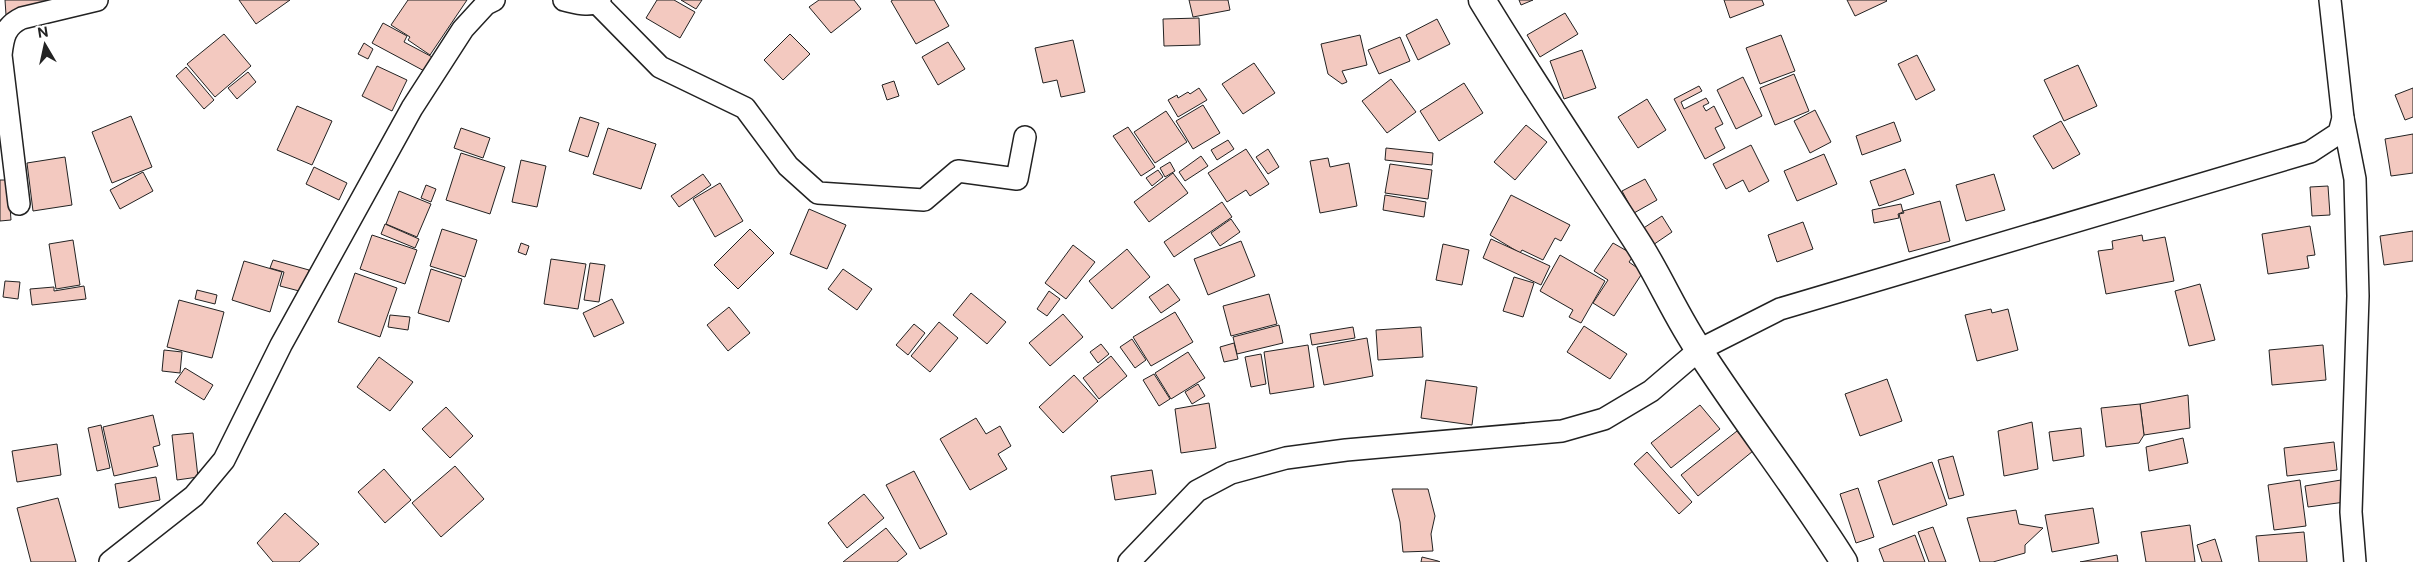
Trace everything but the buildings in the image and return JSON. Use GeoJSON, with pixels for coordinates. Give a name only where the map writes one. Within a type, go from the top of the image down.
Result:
{"type":"FeatureCollection","features":[{"type":"Feature","properties":{"kind":"street"},"geometry":{"type":"LineString","coordinates":[[19,204],[1,55],[4,36],[11,23],[22,18],[97,0]]}},
{"type":"Feature","properties":{"kind":"street"},"geometry":{"type":"LineString","coordinates":[[110,562],[194,496],[224,460],[281,345],[412,108],[463,30],[486,4],[494,0]]}},
{"type":"Feature","properties":{"kind":"street"},"geometry":{"type":"LineString","coordinates":[[564,0],[583,4],[599,2],[660,67],[745,108],[788,166],[818,193],[924,200],[958,171],[1017,179],[1025,137]]}},
{"type":"Feature","properties":{"kind":"street"},"geometry":{"type":"LineString","coordinates":[[1482,0],[1540,94],[1642,250],[1699,350],[1736,408],[1808,505],[1844,562]]}},
{"type":"Feature","properties":{"kind":"street"},"geometry":{"type":"LineString","coordinates":[[2330,0],[2343,118],[2356,179],[2358,296],[2351,512],[2355,562]]}},
{"type":"Feature","properties":{"kind":"street"},"geometry":{"type":"LineString","coordinates":[[1129,562],[1196,491],[1231,473],[1303,455],[1562,431],[1604,419],[1650,391],[1699,350],[1780,309],[2310,152],[2339,133],[2343,118]]}}]}
